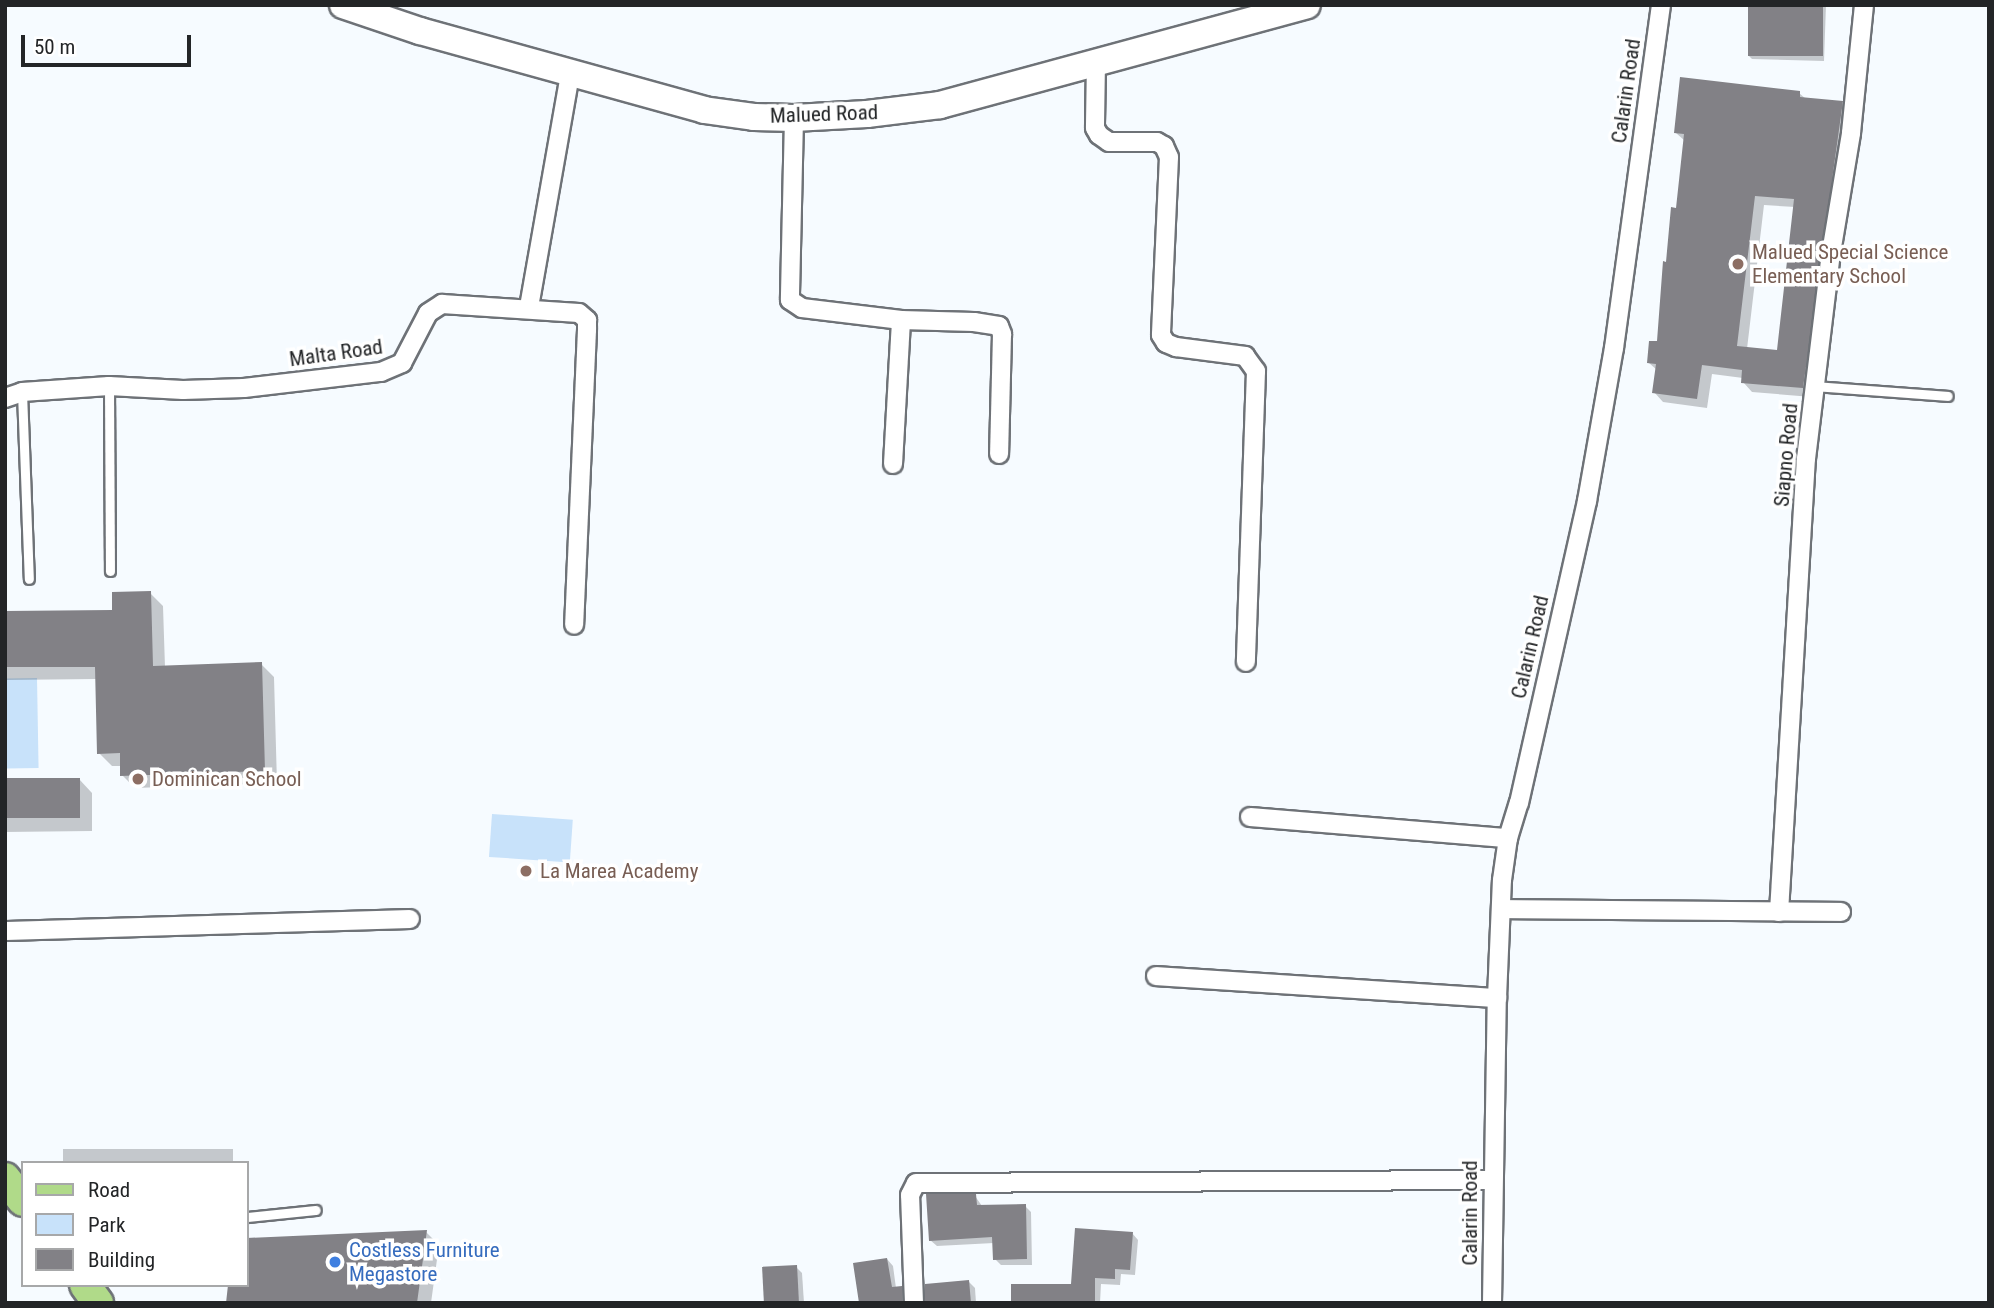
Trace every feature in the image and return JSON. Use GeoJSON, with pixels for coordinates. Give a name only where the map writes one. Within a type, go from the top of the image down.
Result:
{"type":"FeatureCollection","features":[{"type":"Feature","properties":{"kind":"main road"},"geometry":{"type":"LineString","coordinates":[[5,1178],[21,1198]]}},
{"type":"Feature","properties":{"kind":"main road"},"geometry":{"type":"LineString","coordinates":[[86,1287],[98,1303]]}},
{"type":"Feature","properties":{"kind":"street","name":"Malued Road"},"geometry":{"type":"LineString","coordinates":[[343,5],[570,74],[704,110],[754,117],[794,118],[867,114],[940,105],[1307,5]]}},
{"type":"Feature","properties":{"kind":"street","name":"Calarin Road"},"geometry":{"type":"LineString","coordinates":[[1492,1303],[1497,998],[1501,909],[1508,838],[1519,803],[1587,501],[1614,348],[1661,5]]}},
{"type":"Feature","properties":{"kind":"street","name":"Siapno Road"},"geometry":{"type":"LineString","coordinates":[[1779,912],[1807,459],[1832,253],[1851,133],[1864,5]]}},
{"type":"Feature","properties":{"kind":"street"},"geometry":{"type":"LineString","coordinates":[[1096,61],[1096,128],[1099,135],[1109,142],[1157,142],[1164,146],[1169,157],[1160,335],[1166,343],[1176,347],[1245,356],[1256,372],[1246,662]]}},
{"type":"Feature","properties":{"kind":"street"},"geometry":{"type":"LineString","coordinates":[[570,74],[528,307],[579,313],[587,320],[574,625]]}},
{"type":"Feature","properties":{"kind":"street"},"geometry":{"type":"LineString","coordinates":[[794,118],[790,300],[802,308],[901,320],[974,322],[999,326],[1002,334],[999,454]]}},
{"type":"Feature","properties":{"kind":"street","name":"Malta Road"},"geometry":{"type":"LineString","coordinates":[[14,395],[109,386],[183,390],[244,387],[381,372],[402,363],[432,308],[454,303],[528,307]]}},
{"type":"Feature","properties":{"kind":"street"},"geometry":{"type":"LineString","coordinates":[[893,464],[901,320]]}},
{"type":"Feature","properties":{"kind":"street"},"geometry":{"type":"LineString","coordinates":[[1251,817],[1508,838]]}},
{"type":"Feature","properties":{"kind":"street"},"geometry":{"type":"LineString","coordinates":[[1501,909],[1840,912]]}},
{"type":"Feature","properties":{"kind":"street"},"geometry":{"type":"LineString","coordinates":[[5,932],[410,919]]}},
{"type":"Feature","properties":{"kind":"street"},"geometry":{"type":"LineString","coordinates":[[1156,976],[1497,998]]}},
{"type":"Feature","properties":{"kind":"street"},"geometry":{"type":"LineString","coordinates":[[914,1303],[910,1195],[916,1183],[1492,1180]]}},
{"type":"Feature","properties":{"kind":"lane"},"geometry":{"type":"LineString","coordinates":[[109,386],[110,571]]}},
{"type":"Feature","properties":{"kind":"lane"},"geometry":{"type":"LineString","coordinates":[[1815,386],[1948,396]]}},
{"type":"Feature","properties":{"kind":"lane"},"geometry":{"type":"LineString","coordinates":[[14,395],[29,579]]}},
{"type":"Feature","properties":{"kind":"lane"},"geometry":{"type":"LineString","coordinates":[[248,1217],[316,1210]]}},
{"type":"Feature","properties":{"kind":"green space"},"geometry":{"type":"Polygon","coordinates":[[[37,678],[39,768],[7,769],[5,679],[37,678]]]}},
{"type":"Feature","properties":{"kind":"green space"},"geometry":{"type":"Polygon","coordinates":[[[492,814],[573,820],[570,863],[489,857],[492,814]]]}},
{"type":"Feature","properties":{"kind":"building"},"geometry":{"type":"Polygon","coordinates":[[[1748,5],[1823,5],[1823,56],[1748,56],[1748,5]]]}},
{"type":"Feature","properties":{"kind":"building","name":"Malued Special Science Elementary School"},"geometry":{"type":"Polygon","coordinates":[[[1680,77],[1800,91],[1800,97],[1843,101],[1803,388],[1741,383],[1742,370],[1702,365],[1697,399],[1652,393],[1656,364],[1647,363],[1649,341],[1657,341],[1663,261],[1666,262],[1671,207],[1676,208],[1684,134],[1674,133],[1680,77]],[[1755,196],[1737,346],[1777,350],[1794,199],[1755,196]]]}},
{"type":"Feature","properties":{"kind":"building"},"geometry":{"type":"Polygon","coordinates":[[[151,591],[153,666],[262,662],[265,771],[120,776],[120,753],[97,754],[95,667],[5,667],[5,611],[112,610],[112,592],[151,591]]]}},
{"type":"Feature","properties":{"kind":"building"},"geometry":{"type":"Polygon","coordinates":[[[5,778],[80,778],[80,818],[5,818],[5,778]]]}},
{"type":"Feature","properties":{"kind":"building"},"geometry":{"type":"Polygon","coordinates":[[[926,1194],[976,1194],[977,1205],[1026,1204],[1027,1259],[993,1260],[992,1237],[929,1241],[926,1194]]]}},
{"type":"Feature","properties":{"kind":"building"},"geometry":{"type":"Polygon","coordinates":[[[1075,1228],[1133,1232],[1130,1270],[1115,1269],[1115,1279],[1095,1278],[1095,1303],[1011,1303],[1011,1284],[1071,1284],[1075,1228]]]}},
{"type":"Feature","properties":{"kind":"building","name":"Costless Furniture Megastore"},"geometry":{"type":"Polygon","coordinates":[[[427,1230],[417,1303],[226,1303],[228,1287],[248,1287],[248,1238],[427,1230]]]}},
{"type":"Feature","properties":{"kind":"building"},"geometry":{"type":"Polygon","coordinates":[[[887,1258],[892,1287],[902,1286],[903,1303],[859,1303],[853,1263],[887,1258]]]}},
{"type":"Feature","properties":{"kind":"building"},"geometry":{"type":"Polygon","coordinates":[[[797,1265],[799,1303],[764,1303],[762,1267],[797,1265]]]}},
{"type":"Feature","properties":{"kind":"building"},"geometry":{"type":"Polygon","coordinates":[[[969,1280],[971,1303],[925,1303],[925,1284],[969,1280]]]}},
{"type":"Feature","properties":{"kind":"place","name":"Malued Special Science Elementary School"},"geometry":{"type":"Point","coordinates":[1738,264]}},
{"type":"Feature","properties":{"kind":"place","name":"Dominican School"},"geometry":{"type":"Point","coordinates":[138,779]}},
{"type":"Feature","properties":{"kind":"place","name":"La Marea Academy"},"geometry":{"type":"Point","coordinates":[526,871]}},
{"type":"Feature","properties":{"kind":"place","name":"Costless Furniture Megastore"},"geometry":{"type":"Point","coordinates":[335,1262]}}]}
